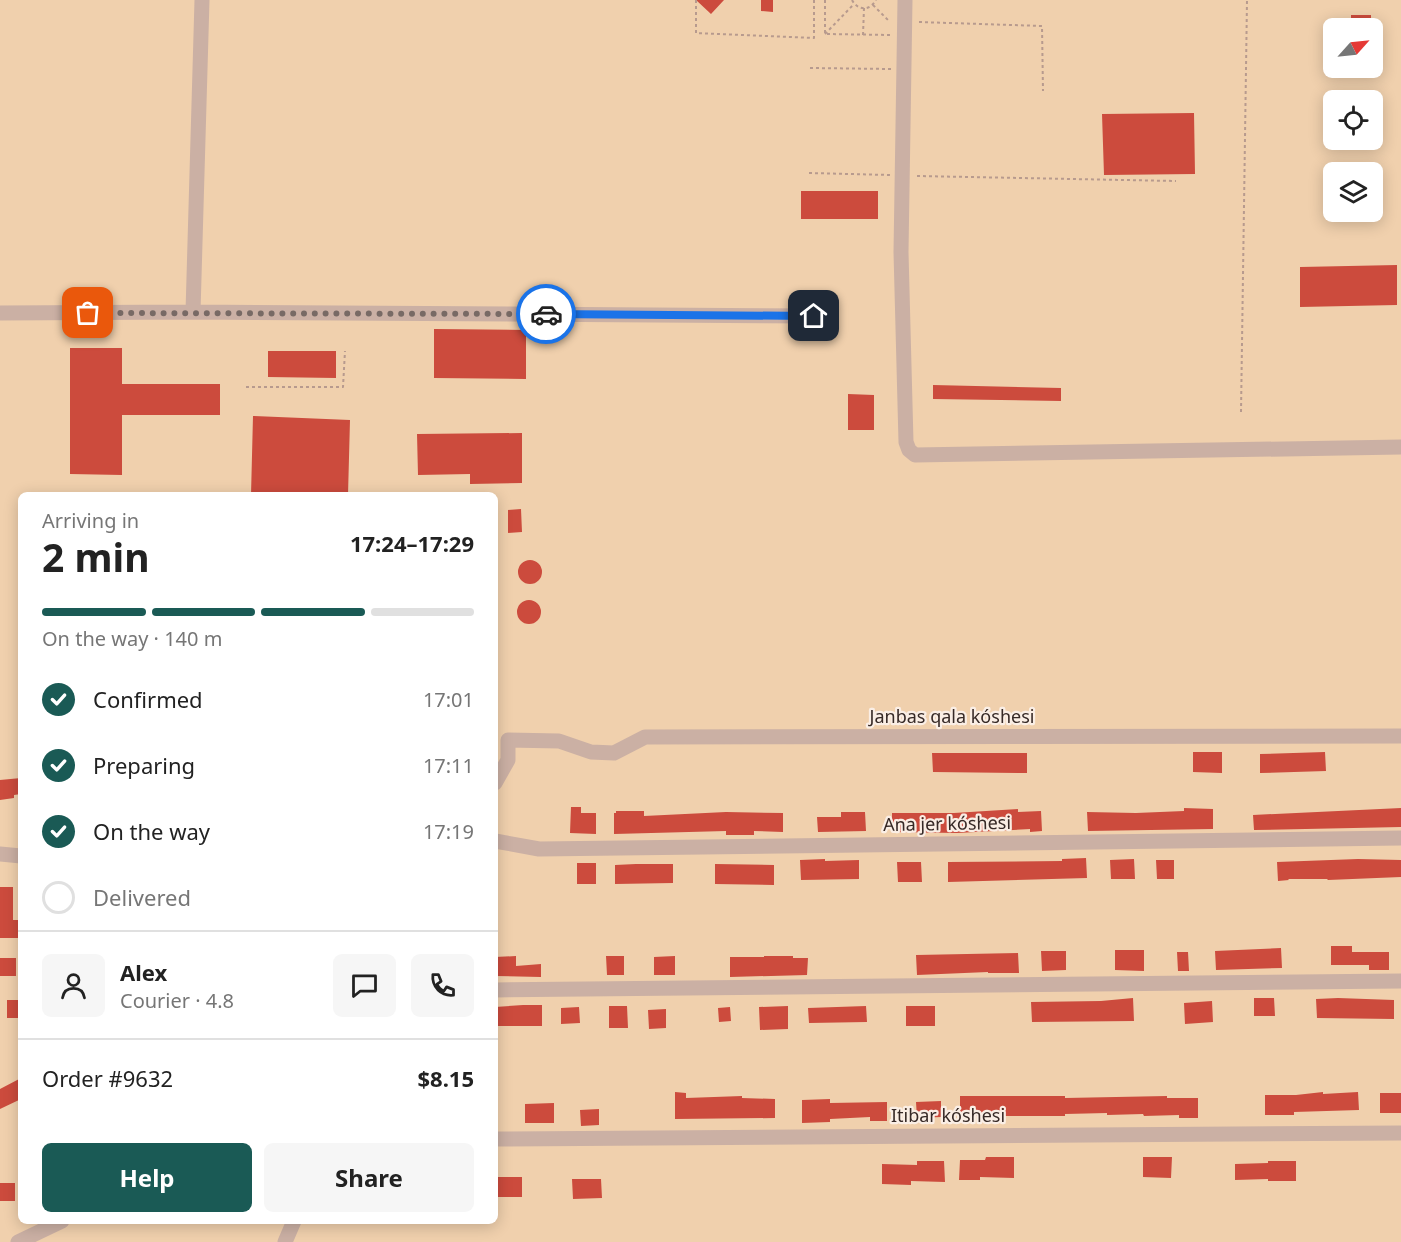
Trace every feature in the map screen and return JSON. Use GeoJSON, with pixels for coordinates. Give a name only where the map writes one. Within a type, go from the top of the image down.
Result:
{"type":"FeatureCollection","features":[{"type":"Feature","properties":{"kind":"street"},"geometry":{"type":"LineString","coordinates":[[193,312],[202,0]]}},
{"type":"Feature","properties":{"kind":"street"},"geometry":{"type":"LineString","coordinates":[[905,0],[901,252],[906,442],[909,450],[915,455],[1401,447]]}},
{"type":"Feature","properties":{"kind":"street"},"geometry":{"type":"LineString","coordinates":[[0,313],[814,316]]}},
{"type":"Feature","properties":{"kind":"street","name":"Janbas qala kóshesi"},"geometry":{"type":"LineString","coordinates":[[498,778],[508,760],[508,740],[559,741],[591,752],[614,753],[645,737],[1401,736]]}},
{"type":"Feature","properties":{"kind":"street","name":"Ana jer kóshesi"},"geometry":{"type":"LineString","coordinates":[[498,842],[539,849],[1401,838]]}},
{"type":"Feature","properties":{"kind":"street"},"geometry":{"type":"LineString","coordinates":[[0,854],[18,856]]}},
{"type":"Feature","properties":{"kind":"street"},"geometry":{"type":"LineString","coordinates":[[498,990],[1401,981]]}},
{"type":"Feature","properties":{"kind":"street","name":"Itibar kóshesi"},"geometry":{"type":"LineString","coordinates":[[498,1139],[1401,1132]]}},
{"type":"Feature","properties":{"kind":"street"},"geometry":{"type":"LineString","coordinates":[[18,1242],[56,1224]]}},
{"type":"Feature","properties":{"kind":"street"},"geometry":{"type":"LineString","coordinates":[[285,1242],[293,1224]]}},
{"type":"Feature","properties":{"kind":"path"},"geometry":{"type":"LineString","coordinates":[[696,0],[696,33],[814,38],[814,0]]}},
{"type":"Feature","properties":{"kind":"path"},"geometry":{"type":"LineString","coordinates":[[825,0],[825,34]]}},
{"type":"Feature","properties":{"kind":"path"},"geometry":{"type":"LineString","coordinates":[[852,0],[854,4],[864,8],[873,5],[876,0]]}},
{"type":"Feature","properties":{"kind":"path"},"geometry":{"type":"LineString","coordinates":[[1241,412],[1247,0]]}},
{"type":"Feature","properties":{"kind":"path"},"geometry":{"type":"LineString","coordinates":[[825,34],[854,4]]}},
{"type":"Feature","properties":{"kind":"path"},"geometry":{"type":"LineString","coordinates":[[873,5],[904,28]]}},
{"type":"Feature","properties":{"kind":"path"},"geometry":{"type":"LineString","coordinates":[[863,35],[864,8]]}},
{"type":"Feature","properties":{"kind":"path"},"geometry":{"type":"LineString","coordinates":[[825,34],[863,35],[904,28],[1042,26],[1042,91]]}},
{"type":"Feature","properties":{"kind":"path"},"geometry":{"type":"LineString","coordinates":[[810,68],[904,69]]}},
{"type":"Feature","properties":{"kind":"path"},"geometry":{"type":"LineString","coordinates":[[809,173],[1176,181]]}},
{"type":"Feature","properties":{"kind":"path"},"geometry":{"type":"LineString","coordinates":[[246,387],[344,387],[345,351]]}},
{"type":"Feature","properties":{"kind":"sand"},"geometry":{"type":"Polygon","coordinates":[[[0,0],[1401,0],[1401,1242],[0,1242],[0,0]]]}},
{"type":"Feature","properties":{"kind":"building"},"geometry":{"type":"Polygon","coordinates":[[[696,0],[724,0],[711,14],[696,0]]]}},
{"type":"Feature","properties":{"kind":"building"},"geometry":{"type":"Polygon","coordinates":[[[761,0],[773,0],[773,12],[761,11],[761,0]]]}},
{"type":"Feature","properties":{"kind":"building"},"geometry":{"type":"Polygon","coordinates":[[[1351,15],[1371,15],[1371,18],[1351,18],[1351,15]]]}},
{"type":"Feature","properties":{"kind":"building"},"geometry":{"type":"Polygon","coordinates":[[[1194,113],[1195,174],[1104,175],[1102,114],[1194,113]]]}},
{"type":"Feature","properties":{"kind":"building"},"geometry":{"type":"Polygon","coordinates":[[[801,191],[878,191],[878,219],[801,219],[801,191]]]}},
{"type":"Feature","properties":{"kind":"building"},"geometry":{"type":"Polygon","coordinates":[[[1397,265],[1397,305],[1300,307],[1300,267],[1397,265]]]}},
{"type":"Feature","properties":{"kind":"building"},"geometry":{"type":"Polygon","coordinates":[[[434,329],[526,330],[526,379],[434,378],[434,329]]]}},
{"type":"Feature","properties":{"kind":"building"},"geometry":{"type":"Polygon","coordinates":[[[70,348],[122,348],[122,384],[220,384],[220,415],[122,415],[122,475],[70,474],[70,348]]]}},
{"type":"Feature","properties":{"kind":"building"},"geometry":{"type":"Polygon","coordinates":[[[268,351],[336,351],[336,378],[268,377],[268,351]]]}},
{"type":"Feature","properties":{"kind":"building"},"geometry":{"type":"Polygon","coordinates":[[[933,385],[1061,388],[1061,401],[933,399],[933,385]]]}},
{"type":"Feature","properties":{"kind":"building"},"geometry":{"type":"Polygon","coordinates":[[[848,394],[874,395],[874,430],[848,430],[848,394]]]}},
{"type":"Feature","properties":{"kind":"building"},"geometry":{"type":"Polygon","coordinates":[[[253,416],[350,420],[348,492],[251,492],[253,416]]]}},
{"type":"Feature","properties":{"kind":"building"},"geometry":{"type":"Polygon","coordinates":[[[522,433],[522,483],[470,484],[470,474],[418,475],[417,434],[522,433]]]}},
{"type":"Feature","properties":{"kind":"building"},"geometry":{"type":"Polygon","coordinates":[[[521,509],[522,532],[508,533],[508,510],[521,509]]]}},
{"type":"Feature","properties":{"kind":"building"},"geometry":{"type":"Polygon","coordinates":[[[530,560],[535,561],[541,567],[541,577],[535,583],[530,584],[525,583],[519,577],[518,572],[519,567],[525,561],[530,560]]]}},
{"type":"Feature","properties":{"kind":"building"},"geometry":{"type":"Polygon","coordinates":[[[529,600],[538,603],[541,612],[538,621],[529,624],[520,621],[517,612],[520,603],[529,600]]]}},
{"type":"Feature","properties":{"kind":"building"},"geometry":{"type":"Polygon","coordinates":[[[1193,752],[1222,752],[1222,773],[1193,772],[1193,752]]]}},
{"type":"Feature","properties":{"kind":"building"},"geometry":{"type":"Polygon","coordinates":[[[1325,752],[1326,771],[1260,773],[1260,754],[1325,752]]]}},
{"type":"Feature","properties":{"kind":"building"},"geometry":{"type":"Polygon","coordinates":[[[932,753],[1027,753],[1027,773],[933,772],[932,753]]]}},
{"type":"Feature","properties":{"kind":"building"},"geometry":{"type":"Polygon","coordinates":[[[18,778],[18,794],[14,795],[14,798],[0,800],[0,780],[18,778]]]}},
{"type":"Feature","properties":{"kind":"building"},"geometry":{"type":"Polygon","coordinates":[[[571,807],[581,807],[581,813],[596,813],[596,834],[570,833],[571,807]]]}},
{"type":"Feature","properties":{"kind":"building"},"geometry":{"type":"Polygon","coordinates":[[[1184,808],[1213,809],[1213,829],[1088,831],[1087,812],[1136,813],[1184,811],[1184,808]]]}},
{"type":"Feature","properties":{"kind":"building"},"geometry":{"type":"Polygon","coordinates":[[[1401,808],[1401,827],[1254,830],[1253,815],[1401,808]]]}},
{"type":"Feature","properties":{"kind":"building"},"geometry":{"type":"Polygon","coordinates":[[[1018,809],[1018,812],[1041,811],[1042,831],[1030,832],[1030,829],[957,833],[892,832],[892,813],[954,813],[1018,809]]]}},
{"type":"Feature","properties":{"kind":"building"},"geometry":{"type":"Polygon","coordinates":[[[616,811],[644,811],[644,816],[726,812],[783,813],[783,832],[754,831],[754,835],[726,835],[726,831],[614,834],[614,813],[616,811]]]}},
{"type":"Feature","properties":{"kind":"building"},"geometry":{"type":"Polygon","coordinates":[[[841,812],[865,812],[866,831],[818,832],[817,817],[841,817],[841,812]]]}},
{"type":"Feature","properties":{"kind":"building"},"geometry":{"type":"Polygon","coordinates":[[[1086,858],[1087,878],[948,882],[948,862],[1062,861],[1062,859],[1086,858]]]}},
{"type":"Feature","properties":{"kind":"building"},"geometry":{"type":"Polygon","coordinates":[[[825,859],[825,861],[859,860],[859,879],[801,880],[800,860],[825,859]]]}},
{"type":"Feature","properties":{"kind":"building"},"geometry":{"type":"Polygon","coordinates":[[[1134,859],[1135,879],[1111,879],[1110,860],[1134,859]]]}},
{"type":"Feature","properties":{"kind":"building"},"geometry":{"type":"Polygon","coordinates":[[[1156,860],[1174,860],[1174,879],[1157,879],[1156,860]]]}},
{"type":"Feature","properties":{"kind":"building"},"geometry":{"type":"Polygon","coordinates":[[[1401,860],[1401,877],[1278,881],[1277,862],[1401,860]]]}},
{"type":"Feature","properties":{"kind":"building"},"geometry":{"type":"Polygon","coordinates":[[[897,862],[921,862],[922,882],[898,882],[897,862]]]}},
{"type":"Feature","properties":{"kind":"building"},"geometry":{"type":"Polygon","coordinates":[[[577,863],[596,863],[596,884],[577,884],[577,863]]]}},
{"type":"Feature","properties":{"kind":"building"},"geometry":{"type":"Polygon","coordinates":[[[673,864],[673,883],[615,884],[615,865],[673,864]]]}},
{"type":"Feature","properties":{"kind":"building"},"geometry":{"type":"Polygon","coordinates":[[[715,864],[774,865],[774,885],[715,884],[715,864]]]}},
{"type":"Feature","properties":{"kind":"building"},"geometry":{"type":"Polygon","coordinates":[[[0,887],[13,887],[13,920],[18,920],[18,938],[0,938],[0,887]]]}},
{"type":"Feature","properties":{"kind":"building"},"geometry":{"type":"Polygon","coordinates":[[[1331,946],[1352,946],[1352,952],[1389,952],[1389,970],[1369,970],[1369,965],[1331,965],[1331,946]]]}},
{"type":"Feature","properties":{"kind":"building"},"geometry":{"type":"Polygon","coordinates":[[[1281,948],[1282,968],[1216,970],[1215,951],[1281,948]]]}},
{"type":"Feature","properties":{"kind":"building"},"geometry":{"type":"Polygon","coordinates":[[[1115,950],[1144,950],[1144,971],[1115,970],[1115,950]]]}},
{"type":"Feature","properties":{"kind":"building"},"geometry":{"type":"Polygon","coordinates":[[[1041,951],[1066,951],[1066,970],[1042,971],[1041,951]]]}},
{"type":"Feature","properties":{"kind":"building"},"geometry":{"type":"Polygon","coordinates":[[[1177,952],[1188,952],[1189,971],[1178,971],[1177,952]]]}},
{"type":"Feature","properties":{"kind":"building"},"geometry":{"type":"Polygon","coordinates":[[[1018,953],[1019,973],[917,975],[916,955],[1018,953]]]}},
{"type":"Feature","properties":{"kind":"building"},"geometry":{"type":"Polygon","coordinates":[[[516,956],[516,966],[541,964],[541,977],[498,976],[498,957],[516,956]]]}},
{"type":"Feature","properties":{"kind":"building"},"geometry":{"type":"Polygon","coordinates":[[[606,956],[624,956],[624,975],[607,975],[606,956]]]}},
{"type":"Feature","properties":{"kind":"building"},"geometry":{"type":"Polygon","coordinates":[[[675,956],[675,975],[654,975],[654,957],[675,956]]]}},
{"type":"Feature","properties":{"kind":"building"},"geometry":{"type":"Polygon","coordinates":[[[730,957],[808,958],[807,975],[730,977],[730,957]]]}},
{"type":"Feature","properties":{"kind":"building"},"geometry":{"type":"Polygon","coordinates":[[[0,958],[16,958],[16,976],[0,976],[0,958]]]}},
{"type":"Feature","properties":{"kind":"building"},"geometry":{"type":"Polygon","coordinates":[[[1133,998],[1134,1021],[1032,1022],[1031,1002],[1133,998]]]}},
{"type":"Feature","properties":{"kind":"building"},"geometry":{"type":"Polygon","coordinates":[[[1254,998],[1274,998],[1275,1016],[1254,1016],[1254,998]]]}},
{"type":"Feature","properties":{"kind":"building"},"geometry":{"type":"Polygon","coordinates":[[[1316,999],[1394,1000],[1394,1019],[1317,1018],[1316,999]]]}},
{"type":"Feature","properties":{"kind":"building"},"geometry":{"type":"Polygon","coordinates":[[[7,1000],[18,1000],[18,1018],[7,1018],[7,1000]]]}},
{"type":"Feature","properties":{"kind":"building"},"geometry":{"type":"Polygon","coordinates":[[[1212,1001],[1213,1022],[1185,1024],[1184,1003],[1212,1001]]]}},
{"type":"Feature","properties":{"kind":"building"},"geometry":{"type":"Polygon","coordinates":[[[542,1005],[542,1026],[498,1026],[498,1007],[542,1005]]]}},
{"type":"Feature","properties":{"kind":"building"},"geometry":{"type":"Polygon","coordinates":[[[609,1006],[627,1006],[628,1028],[609,1028],[609,1006]]]}},
{"type":"Feature","properties":{"kind":"building"},"geometry":{"type":"Polygon","coordinates":[[[788,1006],[788,1029],[760,1030],[759,1007],[788,1006]]]}},
{"type":"Feature","properties":{"kind":"building"},"geometry":{"type":"Polygon","coordinates":[[[866,1006],[867,1022],[809,1023],[808,1008],[866,1006]]]}},
{"type":"Feature","properties":{"kind":"building"},"geometry":{"type":"Polygon","coordinates":[[[906,1006],[935,1006],[935,1026],[906,1026],[906,1006]]]}},
{"type":"Feature","properties":{"kind":"building"},"geometry":{"type":"Polygon","coordinates":[[[579,1007],[580,1023],[561,1024],[561,1008],[579,1007]]]}},
{"type":"Feature","properties":{"kind":"building"},"geometry":{"type":"Polygon","coordinates":[[[730,1007],[731,1021],[719,1022],[718,1008],[730,1007]]]}},
{"type":"Feature","properties":{"kind":"building"},"geometry":{"type":"Polygon","coordinates":[[[666,1009],[666,1028],[649,1029],[648,1010],[666,1009]]]}},
{"type":"Feature","properties":{"kind":"building"},"geometry":{"type":"Polygon","coordinates":[[[18,1080],[18,1100],[0,1109],[0,1089],[18,1080]]]}},
{"type":"Feature","properties":{"kind":"building"},"geometry":{"type":"Polygon","coordinates":[[[675,1092],[686,1093],[686,1098],[742,1096],[742,1098],[775,1099],[775,1118],[675,1119],[675,1092]]]}},
{"type":"Feature","properties":{"kind":"building"},"geometry":{"type":"Polygon","coordinates":[[[1323,1092],[1323,1094],[1358,1092],[1359,1110],[1265,1115],[1265,1095],[1323,1092]]]}},
{"type":"Feature","properties":{"kind":"building"},"geometry":{"type":"Polygon","coordinates":[[[1380,1093],[1401,1093],[1401,1113],[1380,1113],[1380,1093]]]}},
{"type":"Feature","properties":{"kind":"building"},"geometry":{"type":"Polygon","coordinates":[[[960,1096],[1198,1098],[1198,1118],[1179,1118],[1179,1115],[1107,1115],[1107,1113],[1065,1114],[1065,1116],[960,1116],[960,1096]]]}},
{"type":"Feature","properties":{"kind":"building"},"geometry":{"type":"Polygon","coordinates":[[[830,1099],[830,1103],[887,1102],[887,1121],[870,1121],[870,1117],[802,1123],[802,1100],[830,1099]]]}},
{"type":"Feature","properties":{"kind":"building"},"geometry":{"type":"Polygon","coordinates":[[[941,1101],[941,1117],[917,1118],[916,1102],[941,1101]]]}},
{"type":"Feature","properties":{"kind":"building"},"geometry":{"type":"Polygon","coordinates":[[[554,1103],[554,1123],[525,1123],[525,1104],[554,1103]]]}},
{"type":"Feature","properties":{"kind":"building"},"geometry":{"type":"Polygon","coordinates":[[[599,1109],[599,1125],[581,1126],[580,1110],[599,1109]]]}},
{"type":"Feature","properties":{"kind":"building"},"geometry":{"type":"Polygon","coordinates":[[[986,1157],[1014,1157],[1014,1178],[980,1177],[980,1180],[959,1180],[960,1160],[985,1160],[986,1157]]]}},
{"type":"Feature","properties":{"kind":"building"},"geometry":{"type":"Polygon","coordinates":[[[1143,1157],[1172,1157],[1171,1178],[1143,1177],[1143,1157]]]}},
{"type":"Feature","properties":{"kind":"building"},"geometry":{"type":"Polygon","coordinates":[[[917,1161],[944,1161],[945,1182],[911,1181],[911,1185],[882,1184],[882,1164],[917,1165],[917,1161]]]}},
{"type":"Feature","properties":{"kind":"building"},"geometry":{"type":"Polygon","coordinates":[[[1268,1161],[1296,1161],[1296,1181],[1235,1180],[1235,1164],[1268,1163],[1268,1161]]]}},
{"type":"Feature","properties":{"kind":"building"},"geometry":{"type":"Polygon","coordinates":[[[498,1177],[522,1177],[522,1197],[498,1197],[498,1177]]]}},
{"type":"Feature","properties":{"kind":"building"},"geometry":{"type":"Polygon","coordinates":[[[572,1179],[601,1179],[602,1198],[573,1199],[572,1179]]]}},
{"type":"Feature","properties":{"kind":"building"},"geometry":{"type":"Polygon","coordinates":[[[0,1183],[15,1183],[15,1201],[0,1201],[0,1183]]]}},
{"type":"Feature","properties":{"kind":"way so far"},"geometry":{"type":"LineString","coordinates":[[88,313],[546,314]]}},
{"type":"Feature","properties":{"kind":"route"},"geometry":{"type":"LineString","coordinates":[[546,314],[814,316]]}}]}
